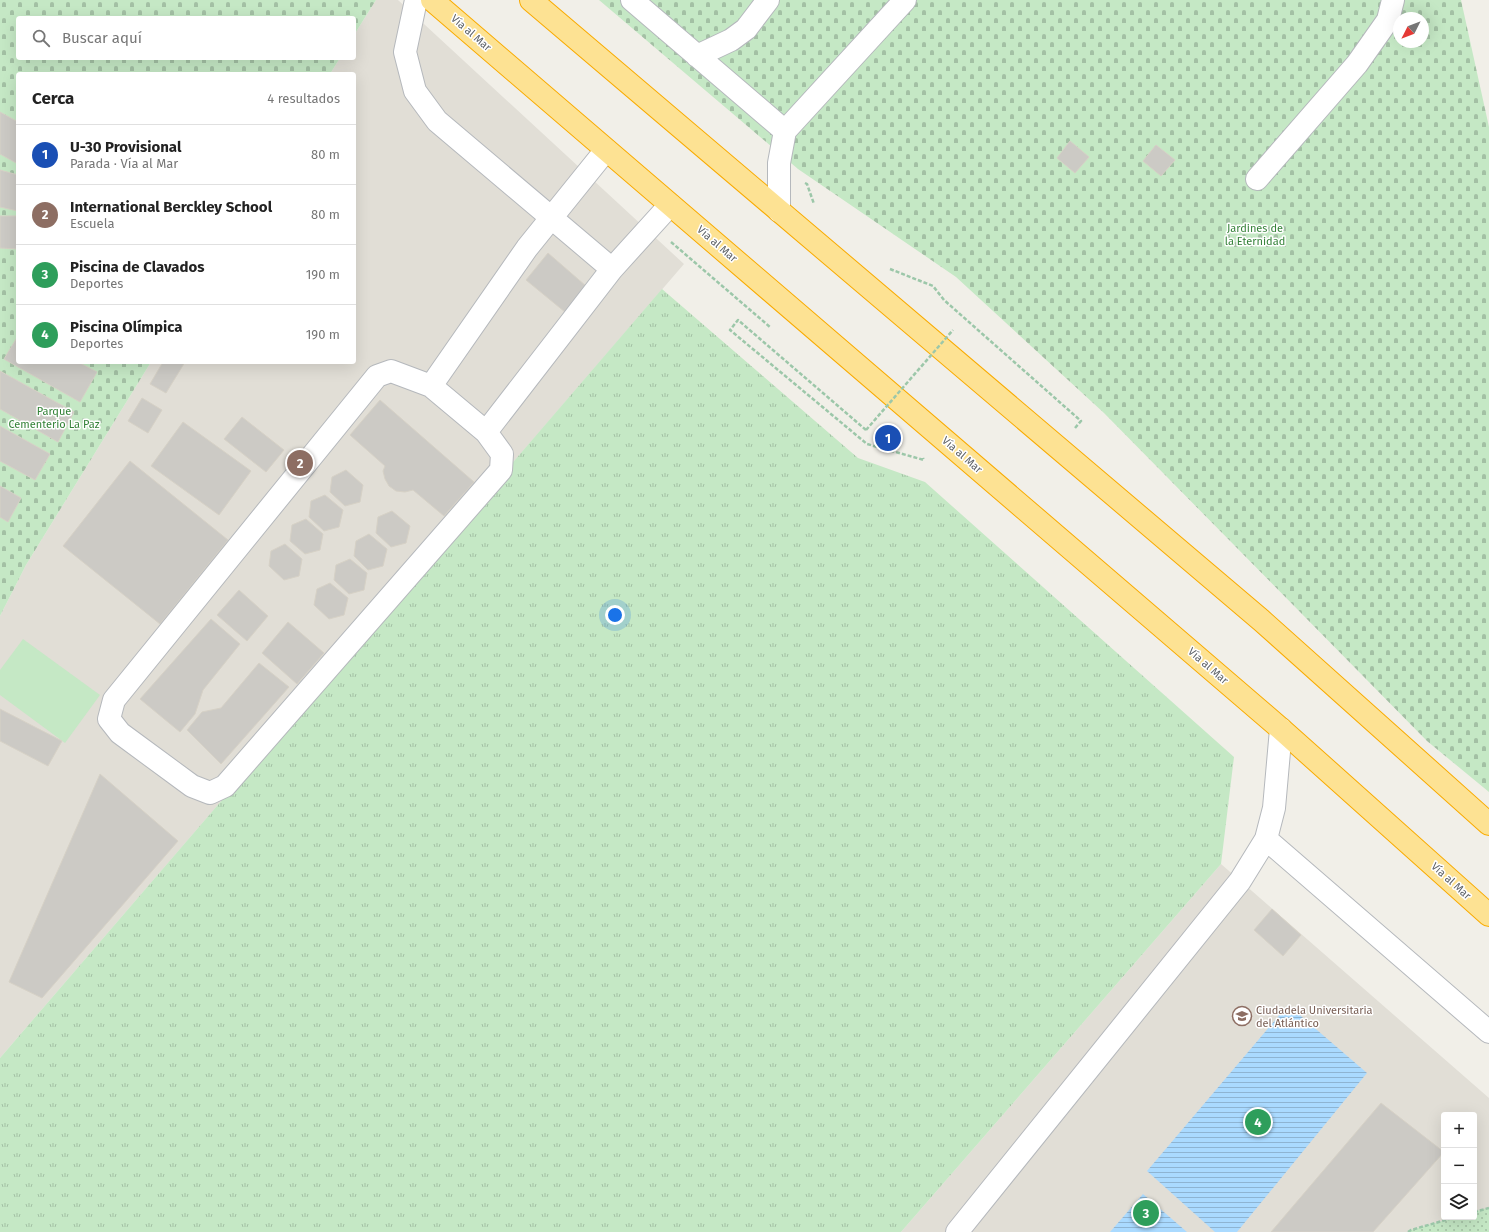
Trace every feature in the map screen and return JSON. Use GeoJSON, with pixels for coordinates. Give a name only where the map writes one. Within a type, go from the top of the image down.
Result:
{"type":"FeatureCollection","features":[{"type":"Feature","properties":{"kind":"highway","name":"Vía al Mar"},"geometry":{"type":"LineString","coordinates":[[432,0],[1281,728],[1489,915]]}},
{"type":"Feature","properties":{"kind":"highway"},"geometry":{"type":"LineString","coordinates":[[531,0],[1261,620],[1489,824]]}},
{"type":"Feature","properties":{"kind":"lane"},"geometry":{"type":"LineString","coordinates":[[416,0],[405,52],[415,91],[437,121],[612,269]]}},
{"type":"Feature","properties":{"kind":"lane"},"geometry":{"type":"LineString","coordinates":[[632,0],[785,131]]}},
{"type":"Feature","properties":{"kind":"lane"},"geometry":{"type":"LineString","coordinates":[[697,56],[731,40],[746,29],[768,0]]}},
{"type":"Feature","properties":{"kind":"lane"},"geometry":{"type":"LineString","coordinates":[[779,211],[778,163],[785,131],[905,0]]}},
{"type":"Feature","properties":{"kind":"lane"},"geometry":{"type":"LineString","coordinates":[[1257,179],[1357,64],[1388,20],[1393,0]]}},
{"type":"Feature","properties":{"kind":"lane"},"geometry":{"type":"LineString","coordinates":[[431,386],[527,248],[606,150]]}},
{"type":"Feature","properties":{"kind":"lane"},"geometry":{"type":"LineString","coordinates":[[486,432],[612,269],[670,205]]}},
{"type":"Feature","properties":{"kind":"lane"},"geometry":{"type":"LineString","coordinates":[[391,371],[431,386],[486,432],[502,454],[501,470],[225,786],[210,793],[192,786],[120,733],[109,719],[114,700],[377,376],[391,371]]}},
{"type":"Feature","properties":{"kind":"lane"},"geometry":{"type":"LineString","coordinates":[[957,1232],[1240,881],[1266,839],[1274,808],[1281,728]]}},
{"type":"Feature","properties":{"kind":"lane"},"geometry":{"type":"LineString","coordinates":[[1266,839],[1489,1032]]}},
{"type":"Feature","properties":{"kind":"path"},"geometry":{"type":"LineString","coordinates":[[778,163],[807,184],[815,210]]}},
{"type":"Feature","properties":{"kind":"path"},"geometry":{"type":"LineString","coordinates":[[652,226],[773,330]]}},
{"type":"Feature","properties":{"kind":"path"},"geometry":{"type":"LineString","coordinates":[[889,269],[933,286],[944,300],[1081,421],[1074,429]]}},
{"type":"Feature","properties":{"kind":"path"},"geometry":{"type":"LineString","coordinates":[[918,454],[924,460],[867,444],[730,330],[738,320],[866,430],[953,330],[959,335]]}},
{"type":"Feature","properties":{"kind":"path"},"geometry":{"type":"LineString","coordinates":[[876,418],[882,423]]}},
{"type":"Feature","properties":{"kind":"path"},"geometry":{"type":"LineString","coordinates":[[1477,1211],[1489,1208]]}},
{"type":"Feature","properties":{"kind":"path"},"geometry":{"type":"LineString","coordinates":[[1408,1232],[1446,1220]]}},
{"type":"Feature","properties":{"kind":"shaded area"},"geometry":{"type":"Polygon","coordinates":[[[376,0],[398,0],[684,264],[0,1058],[0,616],[26,565],[150,364],[356,364],[356,72],[331,72],[339,60],[356,60],[356,32],[376,0]]]}},
{"type":"Feature","properties":{"kind":"shaded area","name":"Ciudadela Universitaria del Atlántico"},"geometry":{"type":"Polygon","coordinates":[[[1221,864],[1489,1098],[1489,1232],[901,1232],[1221,864]]]}},
{"type":"Feature","properties":{"kind":"green space","name":"Parque Cementerio La Paz"},"geometry":{"type":"Polygon","coordinates":[[[0,0],[376,0],[356,32],[356,16],[16,16],[16,60],[339,60],[331,72],[16,72],[16,364],[150,364],[26,565],[0,616],[0,0]]]}},
{"type":"Feature","properties":{"kind":"green space","name":"Jardines de la Eternidad"},"geometry":{"type":"Polygon","coordinates":[[[599,0],[1461,0],[1489,127],[1489,792],[1427,741],[1104,413],[956,277],[798,169],[599,0]]]}},
{"type":"Feature","properties":{"kind":"green space"},"geometry":{"type":"Polygon","coordinates":[[[662,289],[858,458],[925,482],[1234,757],[1221,864],[901,1232],[0,1232],[0,1058],[662,289]]]}},
{"type":"Feature","properties":{"kind":"green space"},"geometry":{"type":"Polygon","coordinates":[[[23,639],[100,695],[65,743],[0,695],[0,670],[23,639]]]}},
{"type":"Feature","properties":{"kind":"green space"},"geometry":{"type":"Polygon","coordinates":[[[1489,1208],[1489,1232],[1408,1232],[1446,1220],[1477,1220],[1477,1211],[1489,1208]]]}},
{"type":"Feature","properties":{"kind":"water"},"geometry":{"type":"Polygon","coordinates":[[[1288,1005],[1367,1073],[1237,1232],[1215,1232],[1147,1171],[1288,1005]]]}},
{"type":"Feature","properties":{"kind":"water"},"geometry":{"type":"Polygon","coordinates":[[[1143,1194],[1187,1232],[1110,1232],[1143,1194]]]}},
{"type":"Feature","properties":{"kind":"building"},"geometry":{"type":"Polygon","coordinates":[[[0,112],[16,121],[16,163],[0,154],[0,112]]]}},
{"type":"Feature","properties":{"kind":"building"},"geometry":{"type":"Polygon","coordinates":[[[1070,141],[1089,157],[1075,173],[1057,158],[1070,141]]]}},
{"type":"Feature","properties":{"kind":"building"},"geometry":{"type":"Polygon","coordinates":[[[1156,145],[1175,160],[1161,176],[1143,161],[1156,145]]]}},
{"type":"Feature","properties":{"kind":"building"},"geometry":{"type":"Polygon","coordinates":[[[0,170],[16,174],[16,211],[0,207],[0,170]]]}},
{"type":"Feature","properties":{"kind":"building"},"geometry":{"type":"Polygon","coordinates":[[[0,216],[16,216],[16,249],[0,248],[0,216]]]}},
{"type":"Feature","properties":{"kind":"building"},"geometry":{"type":"Polygon","coordinates":[[[548,253],[586,286],[565,312],[526,280],[548,253]]]}},
{"type":"Feature","properties":{"kind":"building"},"geometry":{"type":"Polygon","coordinates":[[[16,339],[16,364],[82,364],[97,372],[80,402],[4,359],[16,339]]]}},
{"type":"Feature","properties":{"kind":"building"},"geometry":{"type":"Polygon","coordinates":[[[162,364],[184,364],[166,393],[150,384],[162,364]]]}},
{"type":"Feature","properties":{"kind":"building"},"geometry":{"type":"Polygon","coordinates":[[[0,371],[74,412],[58,442],[0,409],[0,371]]]}},
{"type":"Feature","properties":{"kind":"building"},"geometry":{"type":"Polygon","coordinates":[[[142,398],[162,410],[148,433],[128,421],[142,398]]]}},
{"type":"Feature","properties":{"kind":"building"},"geometry":{"type":"Polygon","coordinates":[[[380,400],[474,482],[444,516],[413,490],[405,492],[396,491],[389,486],[383,471],[385,466],[350,435],[380,400]]]}},
{"type":"Feature","properties":{"kind":"building"},"geometry":{"type":"Polygon","coordinates":[[[242,417],[284,450],[266,472],[224,439],[242,417]]]}},
{"type":"Feature","properties":{"kind":"building"},"geometry":{"type":"Polygon","coordinates":[[[183,422],[251,471],[219,515],[151,466],[183,422]]]}},
{"type":"Feature","properties":{"kind":"building"},"geometry":{"type":"Polygon","coordinates":[[[0,426],[50,454],[35,480],[0,461],[0,426]]]}},
{"type":"Feature","properties":{"kind":"building"},"geometry":{"type":"Polygon","coordinates":[[[130,461],[228,540],[160,624],[63,546],[130,461]]]}},
{"type":"Feature","properties":{"kind":"building"},"geometry":{"type":"Polygon","coordinates":[[[346,470],[363,485],[360,502],[345,506],[330,492],[332,477],[346,470]]]}},
{"type":"Feature","properties":{"kind":"building"},"geometry":{"type":"Polygon","coordinates":[[[0,486],[21,498],[8,522],[0,517],[0,486]]]}},
{"type":"Feature","properties":{"kind":"building"},"geometry":{"type":"Polygon","coordinates":[[[325,495],[343,510],[339,527],[324,531],[309,517],[311,501],[325,495]]]}},
{"type":"Feature","properties":{"kind":"building"},"geometry":{"type":"Polygon","coordinates":[[[392,511],[410,526],[406,543],[391,547],[376,533],[378,517],[392,511]]]}},
{"type":"Feature","properties":{"kind":"building"},"geometry":{"type":"Polygon","coordinates":[[[306,519],[323,534],[320,550],[305,554],[290,541],[292,525],[306,519]]]}},
{"type":"Feature","properties":{"kind":"building"},"geometry":{"type":"Polygon","coordinates":[[[369,534],[387,549],[383,566],[368,570],[354,556],[356,541],[369,534]]]}},
{"type":"Feature","properties":{"kind":"building"},"geometry":{"type":"Polygon","coordinates":[[[285,544],[302,559],[299,576],[284,580],[269,566],[271,551],[285,544]]]}},
{"type":"Feature","properties":{"kind":"building"},"geometry":{"type":"Polygon","coordinates":[[[350,559],[367,573],[364,590],[349,594],[334,580],[336,565],[350,559]]]}},
{"type":"Feature","properties":{"kind":"building"},"geometry":{"type":"Polygon","coordinates":[[[330,583],[348,598],[344,615],[329,619],[314,605],[317,589],[330,583]]]}},
{"type":"Feature","properties":{"kind":"building"},"geometry":{"type":"Polygon","coordinates":[[[239,590],[268,616],[247,641],[217,615],[239,590]]]}},
{"type":"Feature","properties":{"kind":"building"},"geometry":{"type":"Polygon","coordinates":[[[211,619],[240,644],[203,690],[195,714],[180,732],[140,699],[211,619]]]}},
{"type":"Feature","properties":{"kind":"building"},"geometry":{"type":"Polygon","coordinates":[[[288,622],[324,653],[297,684],[262,653],[288,622]]]}},
{"type":"Feature","properties":{"kind":"building"},"geometry":{"type":"Polygon","coordinates":[[[259,663],[289,687],[221,764],[187,730],[202,712],[221,708],[259,663]]]}},
{"type":"Feature","properties":{"kind":"building"},"geometry":{"type":"Polygon","coordinates":[[[0,709],[62,741],[48,766],[0,741],[0,709]]]}},
{"type":"Feature","properties":{"kind":"building"},"geometry":{"type":"Polygon","coordinates":[[[100,774],[178,841],[42,998],[9,982],[100,774]]]}},
{"type":"Feature","properties":{"kind":"building"},"geometry":{"type":"Polygon","coordinates":[[[1272,909],[1301,935],[1283,956],[1254,930],[1272,909]]]}},
{"type":"Feature","properties":{"kind":"building"},"geometry":{"type":"Polygon","coordinates":[[[1381,1103],[1441,1150],[1441,1155],[1373,1232],[1271,1232],[1381,1103]]]}},
{"type":"Feature","properties":{"kind":"place","name":"U-30 Provisional"},"geometry":{"type":"Point","coordinates":[888,438]}},
{"type":"Feature","properties":{"kind":"place","name":"International Berckley School"},"geometry":{"type":"Point","coordinates":[300,463]}},
{"type":"Feature","properties":{"kind":"place","name":"Ciudadela Universitaria del Atlántico"},"geometry":{"type":"Point","coordinates":[1242,1016]}},
{"type":"Feature","properties":{"kind":"place","name":"Piscina Olímpica"},"geometry":{"type":"Point","coordinates":[1258,1122]}},
{"type":"Feature","properties":{"kind":"place","name":"Piscina de Clavados"},"geometry":{"type":"Point","coordinates":[1146,1213]}}]}
